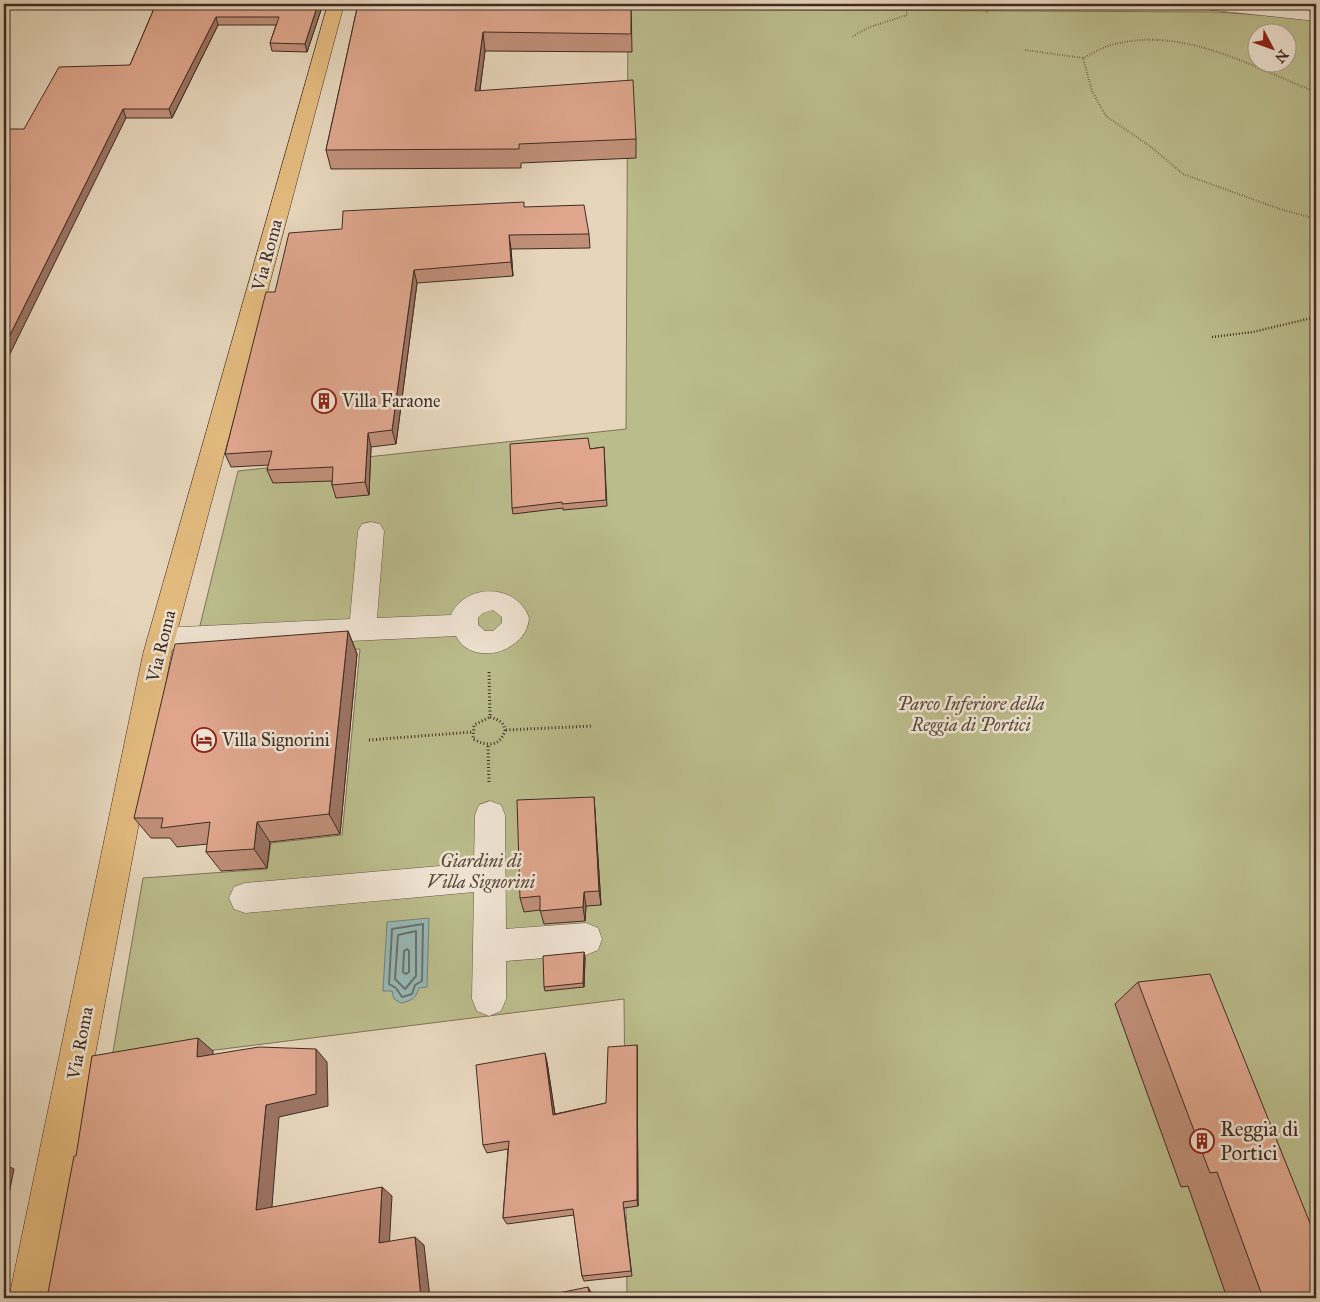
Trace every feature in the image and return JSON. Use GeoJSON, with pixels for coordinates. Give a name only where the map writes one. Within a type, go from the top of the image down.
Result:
{"type":"FeatureCollection","features":[{"type":"Feature","properties":{"kind":"main road","name":"Via Roma"},"geometry":{"type":"LineString","coordinates":[[29,1298],[161,639],[336,4]]}},
{"type":"Feature","properties":{"kind":"street"},"geometry":{"type":"LineString","coordinates":[[1203,4],[1261,6],[1308,11]]}},
{"type":"Feature","properties":{"kind":"street"},"geometry":{"type":"LineString","coordinates":[[362,630],[371,531]]}},
{"type":"Feature","properties":{"kind":"street"},"geometry":{"type":"LineString","coordinates":[[493,600],[504,603],[512,609],[516,617],[514,627],[508,635],[489,642],[474,640],[466,633],[463,625],[465,615],[471,607],[481,602],[493,600]]}},
{"type":"Feature","properties":{"kind":"street"},"geometry":{"type":"LineString","coordinates":[[161,639],[463,625]]}},
{"type":"Feature","properties":{"kind":"street"},"geometry":{"type":"LineString","coordinates":[[489,999],[490,815]]}},
{"type":"Feature","properties":{"kind":"street"},"geometry":{"type":"LineString","coordinates":[[245,898],[489,876]]}},
{"type":"Feature","properties":{"kind":"street"},"geometry":{"type":"LineString","coordinates":[[489,946],[586,939]]}},
{"type":"Feature","properties":{"kind":"path"},"geometry":{"type":"LineString","coordinates":[[853,36],[870,27],[907,15],[906,4]]}},
{"type":"Feature","properties":{"kind":"path"},"geometry":{"type":"LineString","coordinates":[[985,4],[987,14]]}},
{"type":"Feature","properties":{"kind":"path"},"geometry":{"type":"LineString","coordinates":[[1025,50],[1083,58],[1111,45],[1148,38],[1182,41],[1224,52],[1316,92]]}},
{"type":"Feature","properties":{"kind":"path"},"geometry":{"type":"LineString","coordinates":[[1083,58],[1092,91],[1106,116],[1152,147],[1183,174],[1277,208],[1316,219]]}},
{"type":"Feature","properties":{"kind":"path"},"geometry":{"type":"LineString","coordinates":[[1212,338],[1253,332],[1316,317]]}},
{"type":"Feature","properties":{"kind":"path"},"geometry":{"type":"LineString","coordinates":[[489,642],[490,717]]}},
{"type":"Feature","properties":{"kind":"path"},"geometry":{"type":"LineString","coordinates":[[498,718],[504,724],[506,730],[504,738],[497,744],[488,746],[480,744],[473,739],[474,725],[481,719],[498,718]]}},
{"type":"Feature","properties":{"kind":"path"},"geometry":{"type":"LineString","coordinates":[[506,730],[592,726]]}},
{"type":"Feature","properties":{"kind":"path"},"geometry":{"type":"LineString","coordinates":[[369,740],[472,732]]}},
{"type":"Feature","properties":{"kind":"green space","name":"Parco Inferiore della Reggia di Portici"},"geometry":{"type":"Polygon","coordinates":[[[628,9],[1217,12],[1316,19],[1316,1298],[627,1298],[624,999],[111,1063],[143,878],[267,869],[271,843],[342,835],[360,649],[192,658],[238,471],[626,429],[628,9]]]}},
{"type":"Feature","properties":{"kind":"water"},"geometry":{"type":"Polygon","coordinates":[[[429,918],[427,987],[419,988],[413,998],[401,1003],[394,999],[392,991],[383,991],[387,922],[429,918]]]}},
{"type":"Feature","properties":{"kind":"building"},"geometry":{"type":"Polygon","coordinates":[[[156,4],[318,4],[305,44],[270,43],[279,17],[216,17],[169,109],[123,109],[4,347],[4,129],[24,129],[59,67],[130,65],[156,4]]]}},
{"type":"Feature","properties":{"kind":"building"},"geometry":{"type":"Polygon","coordinates":[[[358,4],[631,4],[631,34],[483,32],[475,91],[633,80],[636,139],[519,144],[519,149],[326,150],[358,4]]]}},
{"type":"Feature","properties":{"kind":"building"},"geometry":{"type":"Polygon","coordinates":[[[524,202],[524,207],[584,205],[589,234],[509,235],[511,262],[414,270],[392,430],[368,433],[365,482],[332,485],[333,467],[267,470],[272,451],[225,454],[266,292],[275,292],[289,233],[342,229],[343,211],[524,202]]]}},
{"type":"Feature","properties":{"kind":"building"},"geometry":{"type":"Polygon","coordinates":[[[588,438],[590,449],[604,447],[606,500],[562,504],[562,502],[512,508],[510,444],[588,438]]]}},
{"type":"Feature","properties":{"kind":"building","name":"Villa Signorini"},"geometry":{"type":"Polygon","coordinates":[[[348,631],[329,814],[257,822],[254,849],[206,852],[210,822],[161,828],[163,818],[134,818],[175,644],[348,631]]]}},
{"type":"Feature","properties":{"kind":"building"},"geometry":{"type":"Polygon","coordinates":[[[594,797],[599,891],[584,892],[583,907],[540,911],[540,896],[520,898],[517,800],[594,797]]]}},
{"type":"Feature","properties":{"kind":"building"},"geometry":{"type":"Polygon","coordinates":[[[584,952],[583,983],[544,987],[543,956],[584,952]]]}},
{"type":"Feature","properties":{"kind":"building"},"geometry":{"type":"Polygon","coordinates":[[[1210,974],[1316,1238],[1316,1298],[1263,1298],[1217,1172],[1210,1173],[1138,982],[1210,974]]]}},
{"type":"Feature","properties":{"kind":"building"},"geometry":{"type":"Polygon","coordinates":[[[198,1038],[197,1057],[259,1047],[316,1049],[316,1094],[266,1105],[256,1210],[382,1187],[379,1243],[415,1237],[421,1298],[47,1298],[74,1156],[76,1156],[92,1056],[198,1038]]]}},
{"type":"Feature","properties":{"kind":"building"},"geometry":{"type":"Polygon","coordinates":[[[637,1045],[637,1200],[623,1202],[631,1271],[582,1276],[573,1209],[503,1218],[509,1141],[483,1145],[476,1065],[545,1053],[553,1115],[606,1103],[608,1047],[637,1045]]]}},
{"type":"Feature","properties":{"kind":"building"},"geometry":{"type":"Polygon","coordinates":[[[588,1287],[590,1298],[534,1298],[588,1287]]]}},
{"type":"Feature","properties":{"kind":"place","name":"Villa Faraone"},"geometry":{"type":"Point","coordinates":[324,401]}},
{"type":"Feature","properties":{"kind":"place","name":"Villa Signorini"},"geometry":{"type":"Point","coordinates":[204,740]}},
{"type":"Feature","properties":{"kind":"place","name":"Reggia di Portici"},"geometry":{"type":"Point","coordinates":[1202,1141]}},
{"type":"Feature","properties":{"kind":"park label","name":"Giardini di Villa Signorini"},"geometry":{"type":"Point","coordinates":[481,871]}}]}
